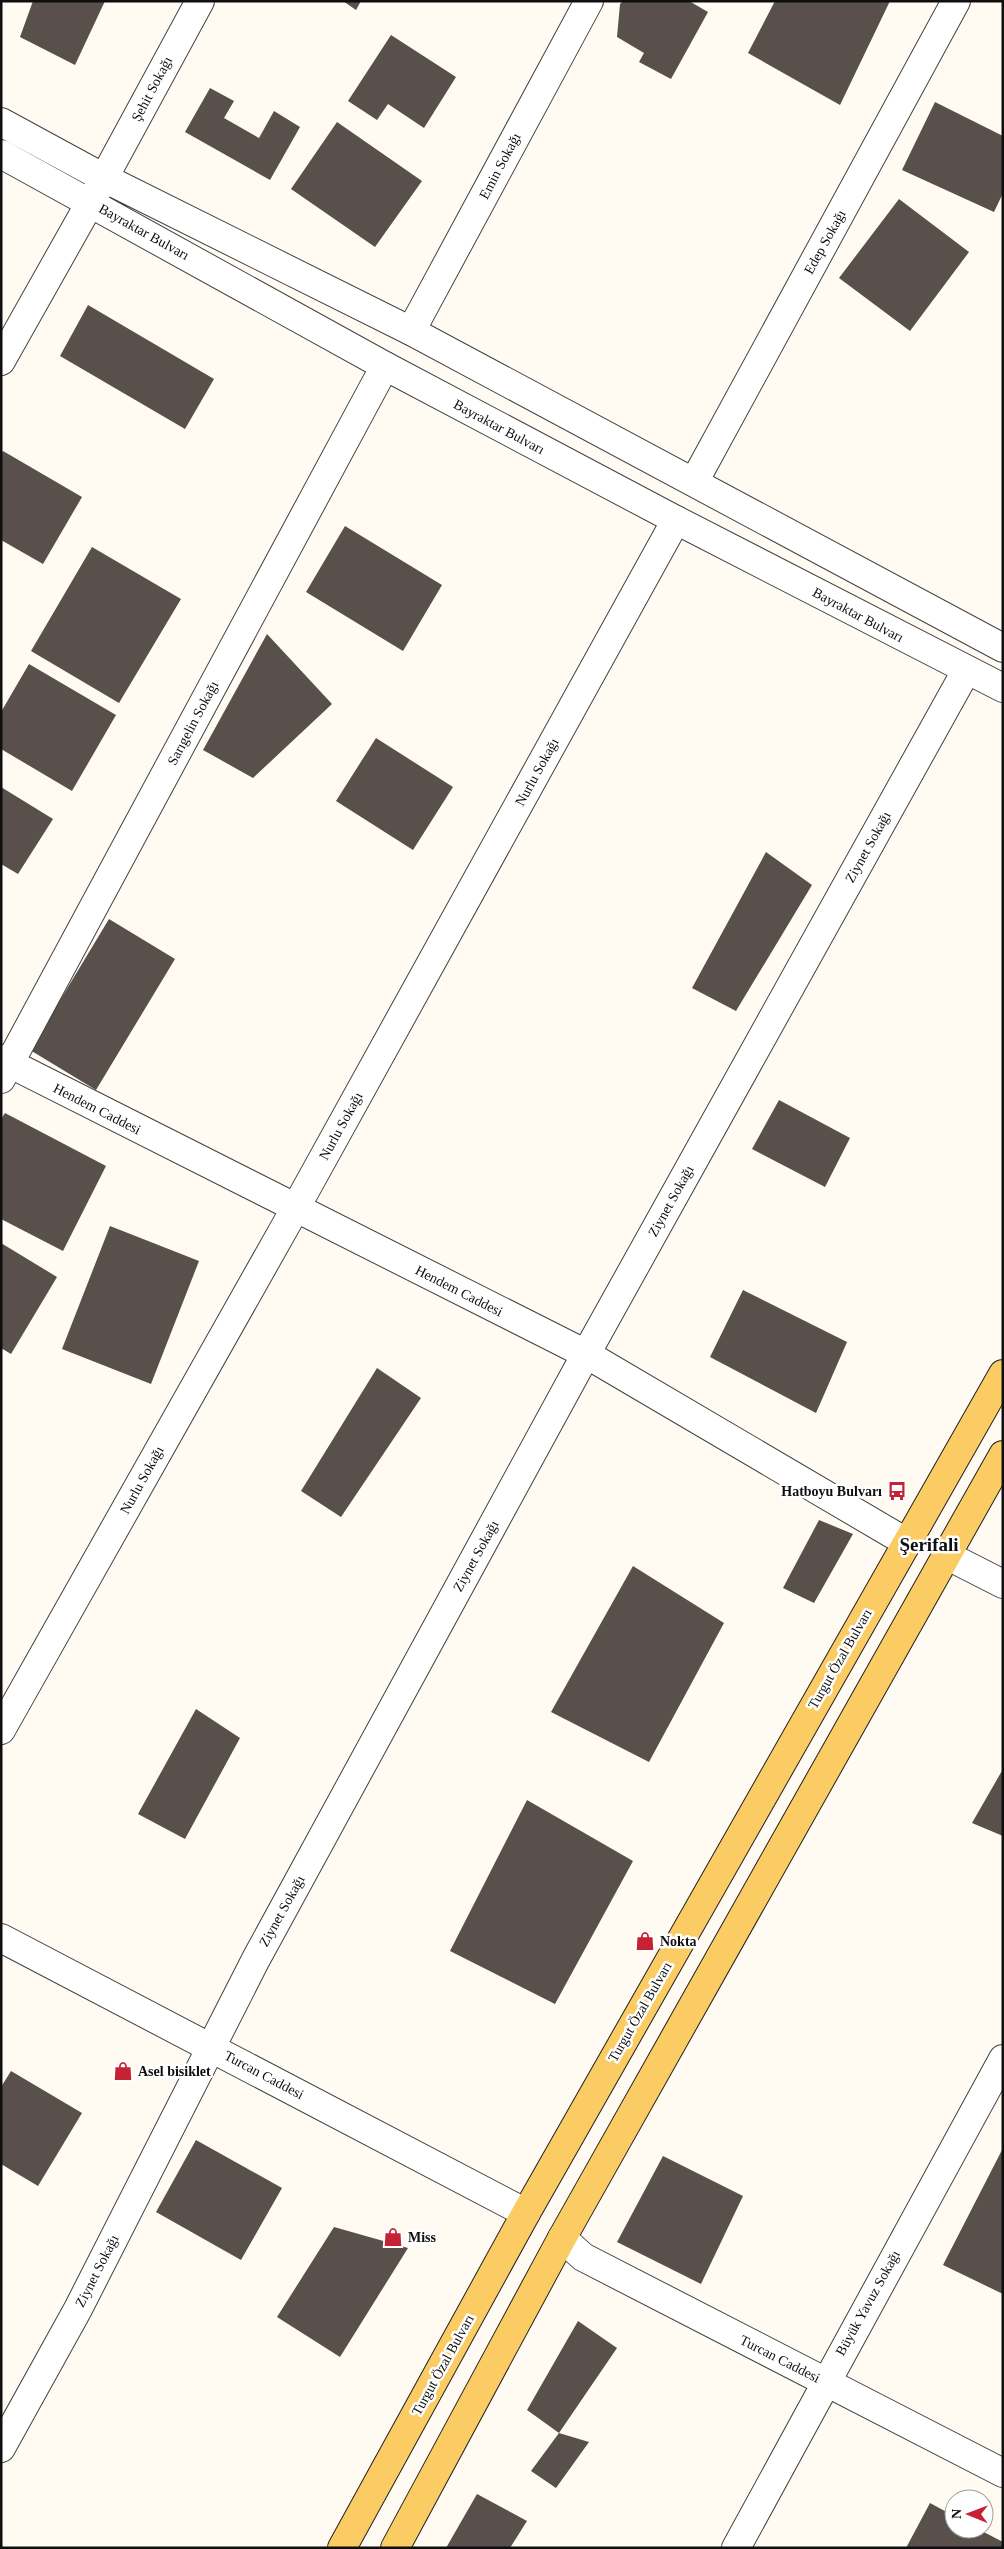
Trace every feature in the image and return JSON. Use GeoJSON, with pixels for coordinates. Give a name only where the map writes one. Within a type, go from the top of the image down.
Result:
{"type":"FeatureCollection","features":[{"type":"Feature","properties":{"kind":"main road","name":"Turgut Özal Bulvarı"},"geometry":{"type":"LineString","coordinates":[[342,2548],[526,2213],[1003,1374]]}},
{"type":"Feature","properties":{"kind":"main road"},"geometry":{"type":"LineString","coordinates":[[396,2548],[562,2238],[948,1556],[1003,1455]]}},
{"type":"Feature","properties":{"kind":"street","name":"Şehit Sokağı"},"geometry":{"type":"LineString","coordinates":[[1,361],[104,178],[200,1]]}},
{"type":"Feature","properties":{"kind":"street","name":"Emin Sokağı"},"geometry":{"type":"LineString","coordinates":[[411,331],[589,1]]}},
{"type":"Feature","properties":{"kind":"street","name":"Edep Sokağı"},"geometry":{"type":"LineString","coordinates":[[694,482],[956,1]]}},
{"type":"Feature","properties":{"kind":"street","name":"Bayraktar Bulvarı"},"geometry":{"type":"LineString","coordinates":[[1,122],[104,178],[411,331],[694,482],[1000,641]]}},
{"type":"Feature","properties":{"kind":"street","name":"Bayraktar Bulvarı"},"geometry":{"type":"LineString","coordinates":[[1,154],[385,366],[676,520],[966,671],[1003,688]]}},
{"type":"Feature","properties":{"kind":"street","name":"Sarıgelin Sokağı"},"geometry":{"type":"LineString","coordinates":[[4,1067],[385,366]]}},
{"type":"Feature","properties":{"kind":"street","name":"Nurlu Sokağı"},"geometry":{"type":"LineString","coordinates":[[1,1730],[295,1209],[676,520]]}},
{"type":"Feature","properties":{"kind":"street","name":"Ziynet Sokağı"},"geometry":{"type":"LineString","coordinates":[[1,2448],[78,2309],[213,2048],[256,1959],[586,1354],[966,671]]}},
{"type":"Feature","properties":{"kind":"street","name":"Hendem Caddesi"},"geometry":{"type":"LineString","coordinates":[[4,1067],[586,1354],[906,1542]]}},
{"type":"Feature","properties":{"kind":"street"},"geometry":{"type":"LineString","coordinates":[[948,1556],[1003,1584]]}},
{"type":"Feature","properties":{"kind":"street","name":"Turcan Caddesi"},"geometry":{"type":"LineString","coordinates":[[1,1938],[526,2213]]}},
{"type":"Feature","properties":{"kind":"street","name":"Büyük Yavuz Sokağı"},"geometry":{"type":"LineString","coordinates":[[736,2548],[1003,2059]]}},
{"type":"Feature","properties":{"kind":"street","name":"Turcan Caddesi"},"geometry":{"type":"LineString","coordinates":[[562,2238],[583,2256],[1003,2473]]}},
{"type":"Feature","properties":{"kind":"building"},"geometry":{"type":"Polygon","coordinates":[[[33,1],[105,1],[75,65],[20,37],[33,1]]]}},
{"type":"Feature","properties":{"kind":"building"},"geometry":{"type":"Polygon","coordinates":[[[343,1],[361,1],[356,10],[343,1]]]}},
{"type":"Feature","properties":{"kind":"building"},"geometry":{"type":"Polygon","coordinates":[[[623,1],[689,1],[708,12],[671,79],[639,62],[644,53],[617,37],[620,4],[623,1]]]}},
{"type":"Feature","properties":{"kind":"building"},"geometry":{"type":"Polygon","coordinates":[[[775,1],[890,1],[840,105],[748,53],[775,1]]]}},
{"type":"Feature","properties":{"kind":"building"},"geometry":{"type":"Polygon","coordinates":[[[391,35],[456,77],[424,128],[388,104],[377,120],[348,101],[391,35]]]}},
{"type":"Feature","properties":{"kind":"building"},"geometry":{"type":"Polygon","coordinates":[[[210,88],[234,101],[224,118],[259,138],[274,111],[300,127],[270,180],[185,132],[210,88]]]}},
{"type":"Feature","properties":{"kind":"building"},"geometry":{"type":"Polygon","coordinates":[[[935,102],[1003,136],[1003,193],[994,212],[902,170],[935,102]]]}},
{"type":"Feature","properties":{"kind":"building"},"geometry":{"type":"Polygon","coordinates":[[[337,122],[422,181],[375,247],[291,189],[337,122]]]}},
{"type":"Feature","properties":{"kind":"building"},"geometry":{"type":"Polygon","coordinates":[[[899,199],[969,252],[910,331],[839,278],[899,199]]]}},
{"type":"Feature","properties":{"kind":"building"},"geometry":{"type":"Polygon","coordinates":[[[88,305],[214,379],[185,429],[60,356],[88,305]]]}},
{"type":"Feature","properties":{"kind":"building"},"geometry":{"type":"Polygon","coordinates":[[[3,451],[82,497],[43,564],[1,540],[1,454],[3,451]]]}},
{"type":"Feature","properties":{"kind":"building"},"geometry":{"type":"Polygon","coordinates":[[[345,526],[442,585],[403,651],[306,592],[345,526]]]}},
{"type":"Feature","properties":{"kind":"building"},"geometry":{"type":"Polygon","coordinates":[[[92,547],[181,599],[119,703],[31,651],[92,547]]]}},
{"type":"Feature","properties":{"kind":"building"},"geometry":{"type":"Polygon","coordinates":[[[267,634],[332,704],[253,778],[203,750],[267,634]]]}},
{"type":"Feature","properties":{"kind":"building"},"geometry":{"type":"Polygon","coordinates":[[[29,664],[116,715],[72,791],[1,749],[1,712],[29,664]]]}},
{"type":"Feature","properties":{"kind":"building"},"geometry":{"type":"Polygon","coordinates":[[[376,738],[453,787],[413,850],[336,801],[376,738]]]}},
{"type":"Feature","properties":{"kind":"building"},"geometry":{"type":"Polygon","coordinates":[[[1,787],[53,819],[18,874],[1,864],[1,787]]]}},
{"type":"Feature","properties":{"kind":"building"},"geometry":{"type":"Polygon","coordinates":[[[766,852],[812,885],[736,1011],[692,988],[766,852]]]}},
{"type":"Feature","properties":{"kind":"building"},"geometry":{"type":"Polygon","coordinates":[[[109,919],[175,959],[96,1090],[30,1050],[109,919]]]}},
{"type":"Feature","properties":{"kind":"building"},"geometry":{"type":"Polygon","coordinates":[[[779,1100],[850,1138],[825,1187],[752,1149],[779,1100]]]}},
{"type":"Feature","properties":{"kind":"building"},"geometry":{"type":"Polygon","coordinates":[[[5,1113],[106,1166],[63,1251],[1,1219],[1,1119],[5,1113]]]}},
{"type":"Feature","properties":{"kind":"building"},"geometry":{"type":"Polygon","coordinates":[[[110,1226],[199,1261],[151,1384],[62,1349],[110,1226]]]}},
{"type":"Feature","properties":{"kind":"building"},"geometry":{"type":"Polygon","coordinates":[[[1,1243],[57,1277],[11,1354],[1,1348],[1,1243]]]}},
{"type":"Feature","properties":{"kind":"building"},"geometry":{"type":"Polygon","coordinates":[[[743,1290],[847,1342],[816,1413],[710,1357],[743,1290]]]}},
{"type":"Feature","properties":{"kind":"building"},"geometry":{"type":"Polygon","coordinates":[[[377,1368],[421,1398],[341,1517],[301,1491],[377,1368]]]}},
{"type":"Feature","properties":{"kind":"building"},"geometry":{"type":"Polygon","coordinates":[[[819,1520],[853,1534],[814,1603],[783,1588],[819,1520]]]}},
{"type":"Feature","properties":{"kind":"building"},"geometry":{"type":"Polygon","coordinates":[[[633,1566],[724,1623],[649,1762],[551,1712],[633,1566]]]}},
{"type":"Feature","properties":{"kind":"building"},"geometry":{"type":"Polygon","coordinates":[[[196,1709],[240,1738],[185,1839],[138,1814],[196,1709]]]}},
{"type":"Feature","properties":{"kind":"building"},"geometry":{"type":"Polygon","coordinates":[[[1003,1769],[1003,1836],[972,1823],[1003,1769]]]}},
{"type":"Feature","properties":{"kind":"building"},"geometry":{"type":"Polygon","coordinates":[[[527,1800],[633,1861],[555,2004],[450,1951],[527,1800]]]}},
{"type":"Feature","properties":{"kind":"building"},"geometry":{"type":"Polygon","coordinates":[[[11,2071],[82,2113],[38,2186],[1,2164],[1,2087],[11,2071]]]}},
{"type":"Feature","properties":{"kind":"building"},"geometry":{"type":"Polygon","coordinates":[[[196,2140],[282,2188],[241,2260],[156,2212],[196,2140]]]}},
{"type":"Feature","properties":{"kind":"building"},"geometry":{"type":"Polygon","coordinates":[[[1003,2148],[1003,2294],[943,2265],[1003,2148]]]}},
{"type":"Feature","properties":{"kind":"building"},"geometry":{"type":"Polygon","coordinates":[[[663,2156],[743,2196],[701,2284],[617,2242],[663,2156]]]}},
{"type":"Feature","properties":{"kind":"building"},"geometry":{"type":"Polygon","coordinates":[[[334,2227],[408,2248],[340,2357],[277,2317],[334,2227]]]}},
{"type":"Feature","properties":{"kind":"building"},"geometry":{"type":"Polygon","coordinates":[[[578,2321],[617,2348],[559,2433],[527,2410],[578,2321]]]}},
{"type":"Feature","properties":{"kind":"building"},"geometry":{"type":"Polygon","coordinates":[[[559,2433],[589,2442],[556,2488],[531,2471],[559,2433]]]}},
{"type":"Feature","properties":{"kind":"building"},"geometry":{"type":"Polygon","coordinates":[[[477,2494],[527,2521],[510,2548],[446,2548],[477,2494]]]}},
{"type":"Feature","properties":{"kind":"building"},"geometry":{"type":"Polygon","coordinates":[[[930,2503],[944,2511],[944,2539],[994,2539],[994,2537],[1003,2542],[1003,2548],[906,2548],[930,2503]]]}},
{"type":"Feature","properties":{"kind":"place","name":"Hatboyu Bulvarı"},"geometry":{"type":"Point","coordinates":[897,1491]}},
{"type":"Feature","properties":{"kind":"place","name":"Nokta"},"geometry":{"type":"Point","coordinates":[645,1941]}},
{"type":"Feature","properties":{"kind":"place","name":"Asel bisiklet"},"geometry":{"type":"Point","coordinates":[123,2071]}},
{"type":"Feature","properties":{"kind":"place","name":"Miss"},"geometry":{"type":"Point","coordinates":[393,2237]}},
{"type":"Feature","properties":{"kind":"district","name":"Şerifali"},"geometry":{"type":"Point","coordinates":[929,1544]}}]}
